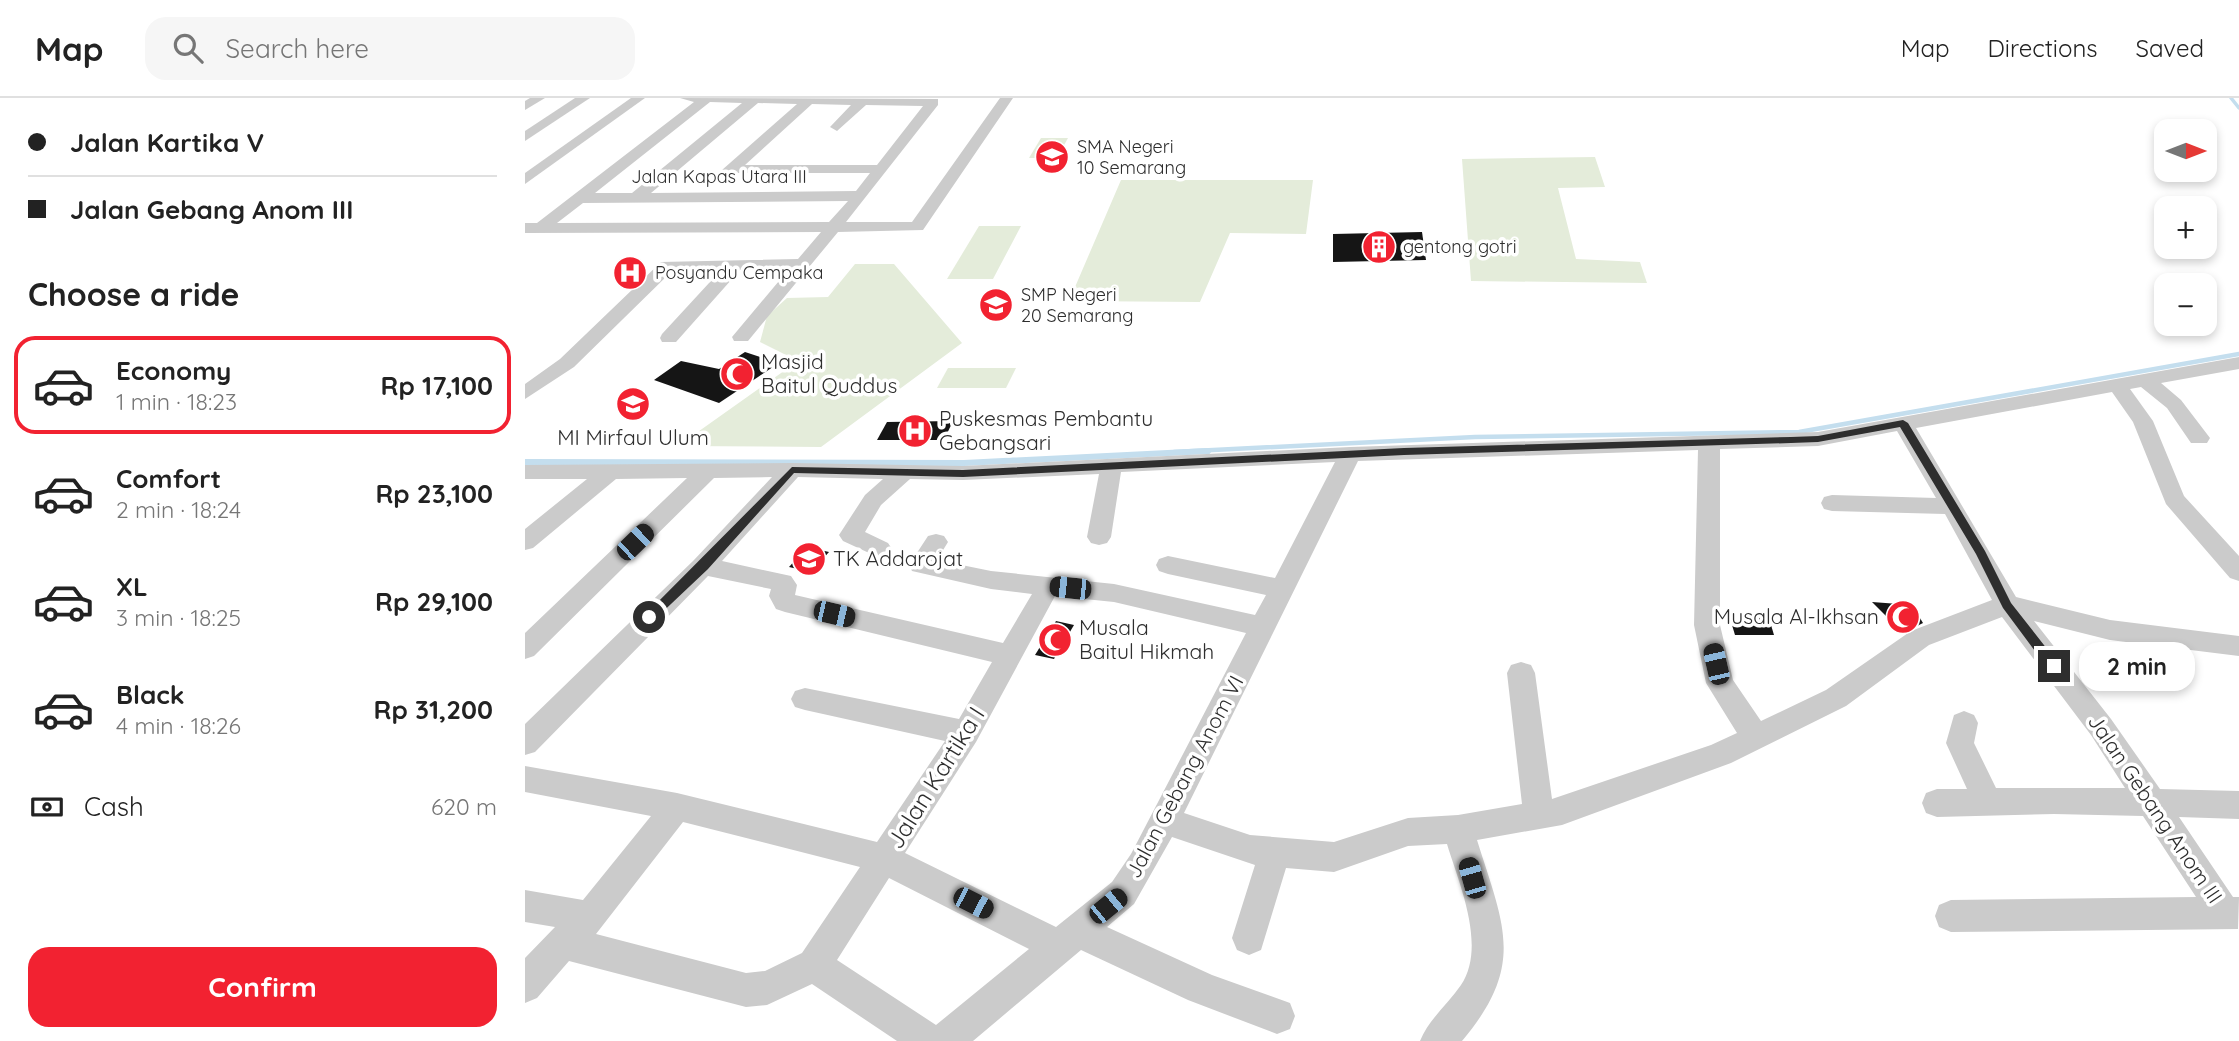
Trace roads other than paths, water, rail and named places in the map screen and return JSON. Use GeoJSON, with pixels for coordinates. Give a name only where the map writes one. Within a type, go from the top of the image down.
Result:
{"type":"FeatureCollection","features":[{"type":"Feature","properties":{"kind":"street"},"geometry":{"type":"LineString","coordinates":[[525,106],[539,98]]}},
{"type":"Feature","properties":{"kind":"street"},"geometry":{"type":"LineString","coordinates":[[525,137],[584,98]]}},
{"type":"Feature","properties":{"kind":"street"},"geometry":{"type":"LineString","coordinates":[[525,180],[639,98]]}},
{"type":"Feature","properties":{"kind":"street"},"geometry":{"type":"LineString","coordinates":[[686,98],[913,99],[933,103],[860,196],[829,229],[741,337]]}},
{"type":"Feature","properties":{"kind":"street"},"geometry":{"type":"LineString","coordinates":[[532,229],[578,198],[707,98]]}},
{"type":"Feature","properties":{"kind":"street"},"geometry":{"type":"LineString","coordinates":[[638,196],[756,98]]}},
{"type":"Feature","properties":{"kind":"street"},"geometry":{"type":"LineString","coordinates":[[532,229],[916,227],[1007,98]]}},
{"type":"Feature","properties":{"kind":"street"},"geometry":{"type":"LineString","coordinates":[[701,197],[810,99]]}},
{"type":"Feature","properties":{"kind":"street"},"geometry":{"type":"LineString","coordinates":[[837,127],[863,100]]}},
{"type":"Feature","properties":{"kind":"street"},"geometry":{"type":"LineString","coordinates":[[525,120],[552,119]]}},
{"type":"Feature","properties":{"kind":"street"},"geometry":{"type":"LineString","coordinates":[[732,169],[881,169]]}},
{"type":"Feature","properties":{"kind":"street","name":"Jalan Kapas Utara III"},"geometry":{"type":"LineString","coordinates":[[578,198],[860,196]]}},
{"type":"Feature","properties":{"kind":"street"},"geometry":{"type":"LineString","coordinates":[[525,393],[567,363],[663,269],[672,265],[801,264]]}},
{"type":"Feature","properties":{"kind":"street"},"geometry":{"type":"LineString","coordinates":[[669,338],[734,265]]}},
{"type":"Feature","properties":{"kind":"street"},"geometry":{"type":"LineString","coordinates":[[525,472],[792,470],[904,473],[1350,454],[1818,439],[2239,363]]}},
{"type":"Feature","properties":{"kind":"street"},"geometry":{"type":"LineString","coordinates":[[2145,380],[2174,404],[2199,438]]}},
{"type":"Feature","properties":{"kind":"street"},"geometry":{"type":"LineString","coordinates":[[2117,385],[2143,421],[2175,499],[2239,572]]}},
{"type":"Feature","properties":{"kind":"street","name":"Jalan Gebang Anom III"},"geometry":{"type":"LineString","coordinates":[[1903,423],[2007,605],[2101,727],[2232,913]]}},
{"type":"Feature","properties":{"kind":"street"},"geometry":{"type":"LineString","coordinates":[[1709,444],[1707,625],[1720,683],[1755,736]]}},
{"type":"Feature","properties":{"kind":"street","name":"Jalan Gebang Anom VI"},"geometry":{"type":"LineString","coordinates":[[945,1041],[1123,893],[1142,865],[1350,454]]}},
{"type":"Feature","properties":{"kind":"street"},"geometry":{"type":"LineString","coordinates":[[1099,537],[1111,466]]}},
{"type":"Feature","properties":{"kind":"street"},"geometry":{"type":"LineString","coordinates":[[525,649],[709,470]]}},
{"type":"Feature","properties":{"kind":"street"},"geometry":{"type":"LineString","coordinates":[[525,743],[703,566],[792,470]]}},
{"type":"Feature","properties":{"kind":"street"},"geometry":{"type":"LineString","coordinates":[[525,542],[610,472]]}},
{"type":"Feature","properties":{"kind":"street"},"geometry":{"type":"LineString","coordinates":[[880,549],[851,535],[869,505],[904,473]]}},
{"type":"Feature","properties":{"kind":"street"},"geometry":{"type":"LineString","coordinates":[[1832,503],[1952,506]]}},
{"type":"Feature","properties":{"kind":"street"},"geometry":{"type":"LineString","coordinates":[[936,542],[921,565],[991,580],[1126,595],[1264,627]]}},
{"type":"Feature","properties":{"kind":"street"},"geometry":{"type":"LineString","coordinates":[[1168,565],[1283,589]]}},
{"type":"Feature","properties":{"kind":"street"},"geometry":{"type":"LineString","coordinates":[[703,566],[782,582],[785,585],[782,596],[785,602],[1008,655]]}},
{"type":"Feature","properties":{"kind":"street","name":"Jalan Kartika I"},"geometry":{"type":"LineString","coordinates":[[814,965],[967,733],[1049,585]]}},
{"type":"Feature","properties":{"kind":"street"},"geometry":{"type":"LineString","coordinates":[[1164,820],[1250,850],[1334,858],[1408,832],[1458,829],[1539,816],[1721,754],[1836,698],[1920,638],[2007,605],[2110,630],[2239,646]]}},
{"type":"Feature","properties":{"kind":"street"},"geometry":{"type":"LineString","coordinates":[[1521,673],[1539,816]]}},
{"type":"Feature","properties":{"kind":"street"},"geometry":{"type":"LineString","coordinates":[[805,699],[967,733]]}},
{"type":"Feature","properties":{"kind":"street"},"geometry":{"type":"LineString","coordinates":[[1963,723],[1959,743],[1988,802]]}},
{"type":"Feature","properties":{"kind":"street"},"geometry":{"type":"LineString","coordinates":[[525,779],[677,807],[885,859],[1069,939],[1138,957],[1195,988],[1277,1016]]}},
{"type":"Feature","properties":{"kind":"street"},"geometry":{"type":"LineString","coordinates":[[1937,803],[2239,805]]}},
{"type":"Feature","properties":{"kind":"street"},"geometry":{"type":"LineString","coordinates":[[525,986],[547,958],[566,943],[590,917],[677,807]]}},
{"type":"Feature","properties":{"kind":"street"},"geometry":{"type":"LineString","coordinates":[[1438,1041],[1464,1010],[1483,980],[1488,961],[1485,928],[1458,829]]}},
{"type":"Feature","properties":{"kind":"street"},"geometry":{"type":"LineString","coordinates":[[1249,938],[1274,853]]}},
{"type":"Feature","properties":{"kind":"street"},"geometry":{"type":"LineString","coordinates":[[525,906],[590,917]]}},
{"type":"Feature","properties":{"kind":"street"},"geometry":{"type":"LineString","coordinates":[[1951,916],[2232,913]]}},
{"type":"Feature","properties":{"kind":"street"},"geometry":{"type":"LineString","coordinates":[[566,943],[746,990],[775,986],[814,965],[929,1041]]}},
{"type":"Feature","properties":{"kind":"waterway"},"geometry":{"type":"LineString","coordinates":[[2231,98],[2239,108]]}},
{"type":"Feature","properties":{"kind":"waterway"},"geometry":{"type":"LineString","coordinates":[[1174,452],[1475,437],[1799,432],[2239,354]]}},
{"type":"Feature","properties":{"kind":"waterway"},"geometry":{"type":"LineString","coordinates":[[525,462],[964,463],[1208,451]]}},
{"type":"Feature","properties":{"kind":"place","name":"SMA Negeri 10 Semarang"},"geometry":{"type":"Point","coordinates":[1052,157]}},
{"type":"Feature","properties":{"kind":"place","name":"gentong gotri"},"geometry":{"type":"Point","coordinates":[1379,247]}},
{"type":"Feature","properties":{"kind":"place","name":"Posyandu Cempaka"},"geometry":{"type":"Point","coordinates":[630,273]}},
{"type":"Feature","properties":{"kind":"place","name":"SMP Negeri 20 Semarang"},"geometry":{"type":"Point","coordinates":[996,305]}},
{"type":"Feature","properties":{"kind":"place","name":"Masjid Baitul Quddus"},"geometry":{"type":"Point","coordinates":[737,374]}},
{"type":"Feature","properties":{"kind":"place","name":"MI Mirfaul Ulum"},"geometry":{"type":"Point","coordinates":[633,404]}},
{"type":"Feature","properties":{"kind":"place","name":"Puskesmas Pembantu Gebangsari"},"geometry":{"type":"Point","coordinates":[915,431]}},
{"type":"Feature","properties":{"kind":"place","name":"TK Addarojat"},"geometry":{"type":"Point","coordinates":[809,559]}},
{"type":"Feature","properties":{"kind":"place","name":"Musala Al-Ikhsan"},"geometry":{"type":"Point","coordinates":[1903,617]}},
{"type":"Feature","properties":{"kind":"place","name":"Musala Baitul Hikmah"},"geometry":{"type":"Point","coordinates":[1055,640]}}]}
